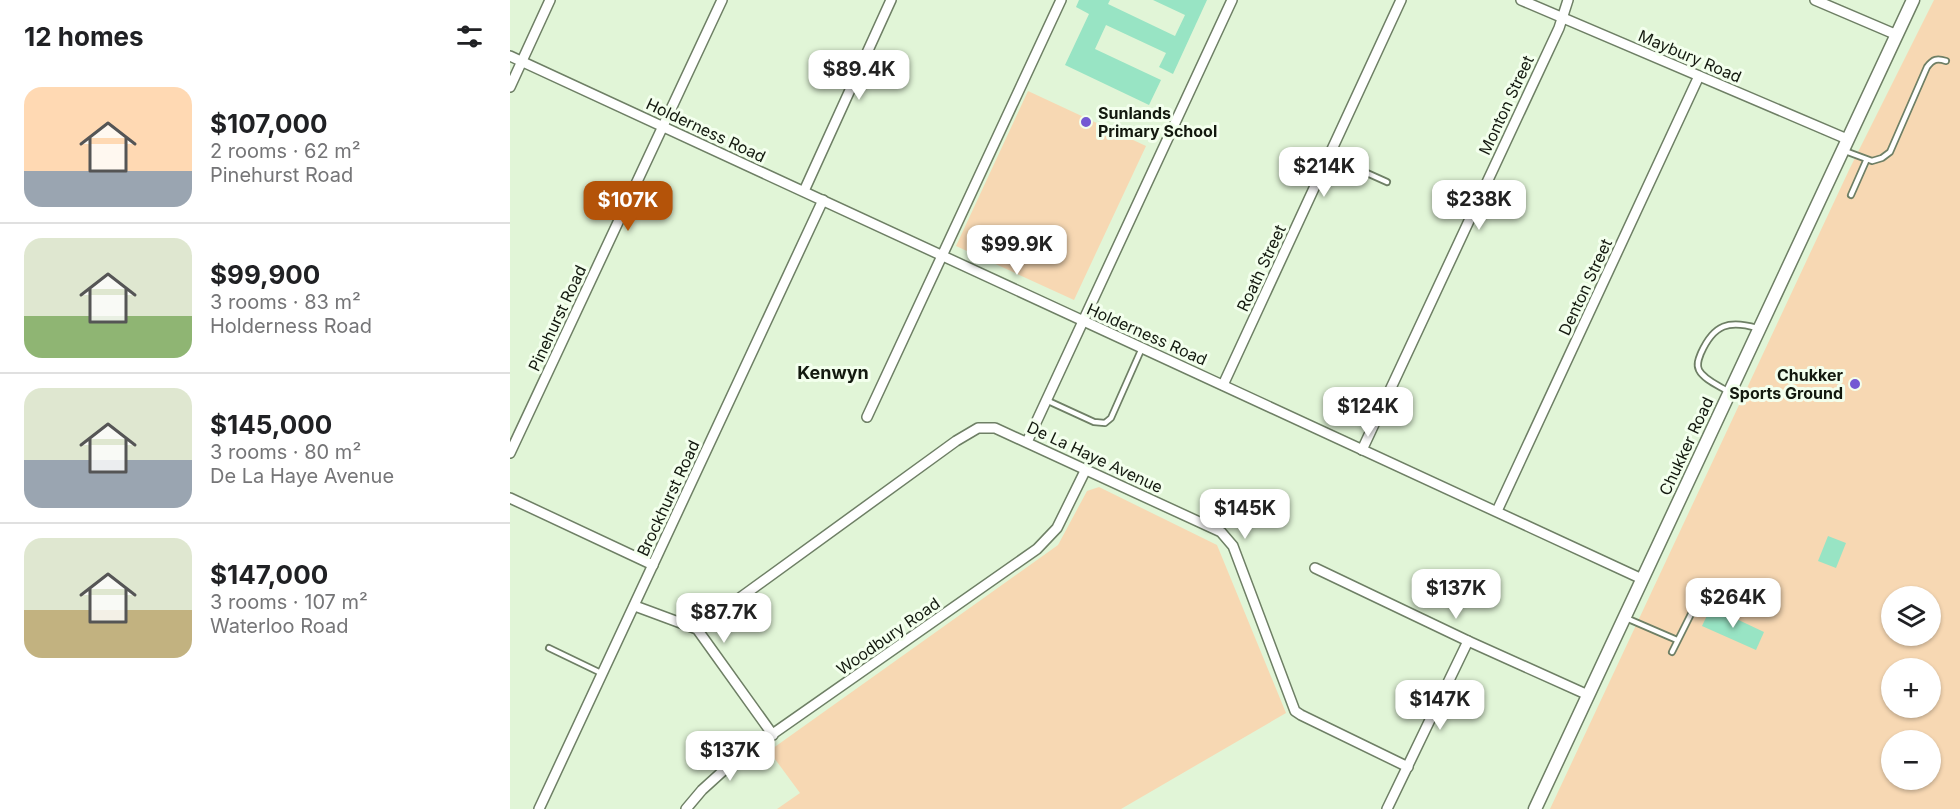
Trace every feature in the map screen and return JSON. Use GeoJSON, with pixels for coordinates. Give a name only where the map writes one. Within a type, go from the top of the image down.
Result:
{"type":"FeatureCollection","features":[{"type":"Feature","properties":{"kind":"street"},"geometry":{"type":"LineString","coordinates":[[510,87],[550,0]]}},
{"type":"Feature","properties":{"kind":"street","name":"Pinehurst Road"},"geometry":{"type":"LineString","coordinates":[[510,453],[722,0]]}},
{"type":"Feature","properties":{"kind":"street"},"geometry":{"type":"LineString","coordinates":[[804,191],[891,0]]}},
{"type":"Feature","properties":{"kind":"street"},"geometry":{"type":"LineString","coordinates":[[867,417],[1061,0]]}},
{"type":"Feature","properties":{"kind":"street"},"geometry":{"type":"LineString","coordinates":[[1027,442],[1232,0]]}},
{"type":"Feature","properties":{"kind":"street","name":"Roath Street"},"geometry":{"type":"LineString","coordinates":[[1223,385],[1401,0]]}},
{"type":"Feature","properties":{"kind":"street","name":"Maybury Road"},"geometry":{"type":"LineString","coordinates":[[1521,0],[1700,76],[1845,145]]}},
{"type":"Feature","properties":{"kind":"street","name":"Monton Street"},"geometry":{"type":"LineString","coordinates":[[1362,450],[1562,18],[1568,0]]}},
{"type":"Feature","properties":{"kind":"street"},"geometry":{"type":"LineString","coordinates":[[1815,0],[1897,35]]}},
{"type":"Feature","properties":{"kind":"street","name":"Chukker Road"},"geometry":{"type":"LineString","coordinates":[[1535,809],[1913,0]]}},
{"type":"Feature","properties":{"kind":"street","name":"Holderness Road"},"geometry":{"type":"LineString","coordinates":[[510,56],[1642,579]]}},
{"type":"Feature","properties":{"kind":"street","name":"Denton Street"},"geometry":{"type":"LineString","coordinates":[[1497,511],[1700,76]]}},
{"type":"Feature","properties":{"kind":"street","name":"Brockhurst Road"},"geometry":{"type":"LineString","coordinates":[[539,809],[823,200]]}},
{"type":"Feature","properties":{"kind":"street","name":"De La Haye Avenue"},"geometry":{"type":"LineString","coordinates":[[697,629],[968,433],[978,428],[995,428],[1225,535],[1233,546],[1295,711],[1408,766]]}},
{"type":"Feature","properties":{"kind":"street","name":"Woodbury Road"},"geometry":{"type":"LineString","coordinates":[[686,809],[702,790],[734,761],[1037,549],[1057,528],[1086,469]]}},
{"type":"Feature","properties":{"kind":"street"},"geometry":{"type":"LineString","coordinates":[[510,498],[653,566]]}},
{"type":"Feature","properties":{"kind":"street"},"geometry":{"type":"LineString","coordinates":[[1315,568],[1588,695]]}},
{"type":"Feature","properties":{"kind":"street"},"geometry":{"type":"LineString","coordinates":[[635,606],[697,629],[773,735]]}},
{"type":"Feature","properties":{"kind":"street"},"geometry":{"type":"LineString","coordinates":[[1387,809],[1468,641]]}},
{"type":"Feature","properties":{"kind":"lane"},"geometry":{"type":"LineString","coordinates":[[1845,145],[1866,161],[1877,160],[1890,152],[1928,67],[1939,58],[1946,61]]}},
{"type":"Feature","properties":{"kind":"lane"},"geometry":{"type":"LineString","coordinates":[[1329,156],[1387,182]]}},
{"type":"Feature","properties":{"kind":"lane"},"geometry":{"type":"LineString","coordinates":[[1851,195],[1866,161]]}},
{"type":"Feature","properties":{"kind":"lane"},"geometry":{"type":"LineString","coordinates":[[1729,392],[1704,376],[1698,368],[1699,357],[1706,343],[1716,331],[1728,325],[1742,324],[1759,329]]}},
{"type":"Feature","properties":{"kind":"lane"},"geometry":{"type":"LineString","coordinates":[[1046,400],[1094,422],[1105,423],[1111,418],[1142,348]]}},
{"type":"Feature","properties":{"kind":"lane"},"geometry":{"type":"LineString","coordinates":[[1672,652],[1698,600],[1703,595]]}},
{"type":"Feature","properties":{"kind":"lane"},"geometry":{"type":"LineString","coordinates":[[1624,617],[1677,640]]}},
{"type":"Feature","properties":{"kind":"lane"},"geometry":{"type":"LineString","coordinates":[[549,648],[603,674]]}},
{"type":"Feature","properties":{"kind":"shaded area","name":"Chukker Sports Ground"},"geometry":{"type":"Polygon","coordinates":[[[1934,0],[1960,0],[1960,809],[1550,809],[1849,170],[1934,0]]]}},
{"type":"Feature","properties":{"kind":"shaded area"},"geometry":{"type":"Polygon","coordinates":[[[1028,91],[1146,146],[1074,300],[956,246],[1028,91]]]}},
{"type":"Feature","properties":{"kind":"shaded area"},"geometry":{"type":"Polygon","coordinates":[[[1099,487],[1217,545],[1286,713],[1121,809],[777,809],[800,793],[769,751],[1058,545],[1087,491],[1099,487]]]}},
{"type":"Feature","properties":{"kind":"building"},"geometry":{"type":"Polygon","coordinates":[[[1079,0],[1110,0],[1108,4],[1175,36],[1185,15],[1153,0],[1207,0],[1173,74],[1159,67],[1166,53],[1106,25],[1095,49],[1161,80],[1149,105],[1065,65],[1089,14],[1076,7],[1079,0]]]}},
{"type":"Feature","properties":{"kind":"building"},"geometry":{"type":"Polygon","coordinates":[[[1828,536],[1846,543],[1836,568],[1818,561],[1828,536]]]}},
{"type":"Feature","properties":{"kind":"building"},"geometry":{"type":"Polygon","coordinates":[[[1711,607],[1764,632],[1756,650],[1702,626],[1711,607]]]}},
{"type":"Feature","properties":{"kind":"place","name":"Sunlands Primary School"},"geometry":{"type":"Point","coordinates":[1086,122]}},
{"type":"Feature","properties":{"kind":"place","name":"Chukker Sports Ground"},"geometry":{"type":"Point","coordinates":[1855,384]}},
{"type":"Feature","properties":{"kind":"district","name":"Kenwyn"},"geometry":{"type":"Point","coordinates":[833,372]}}]}
